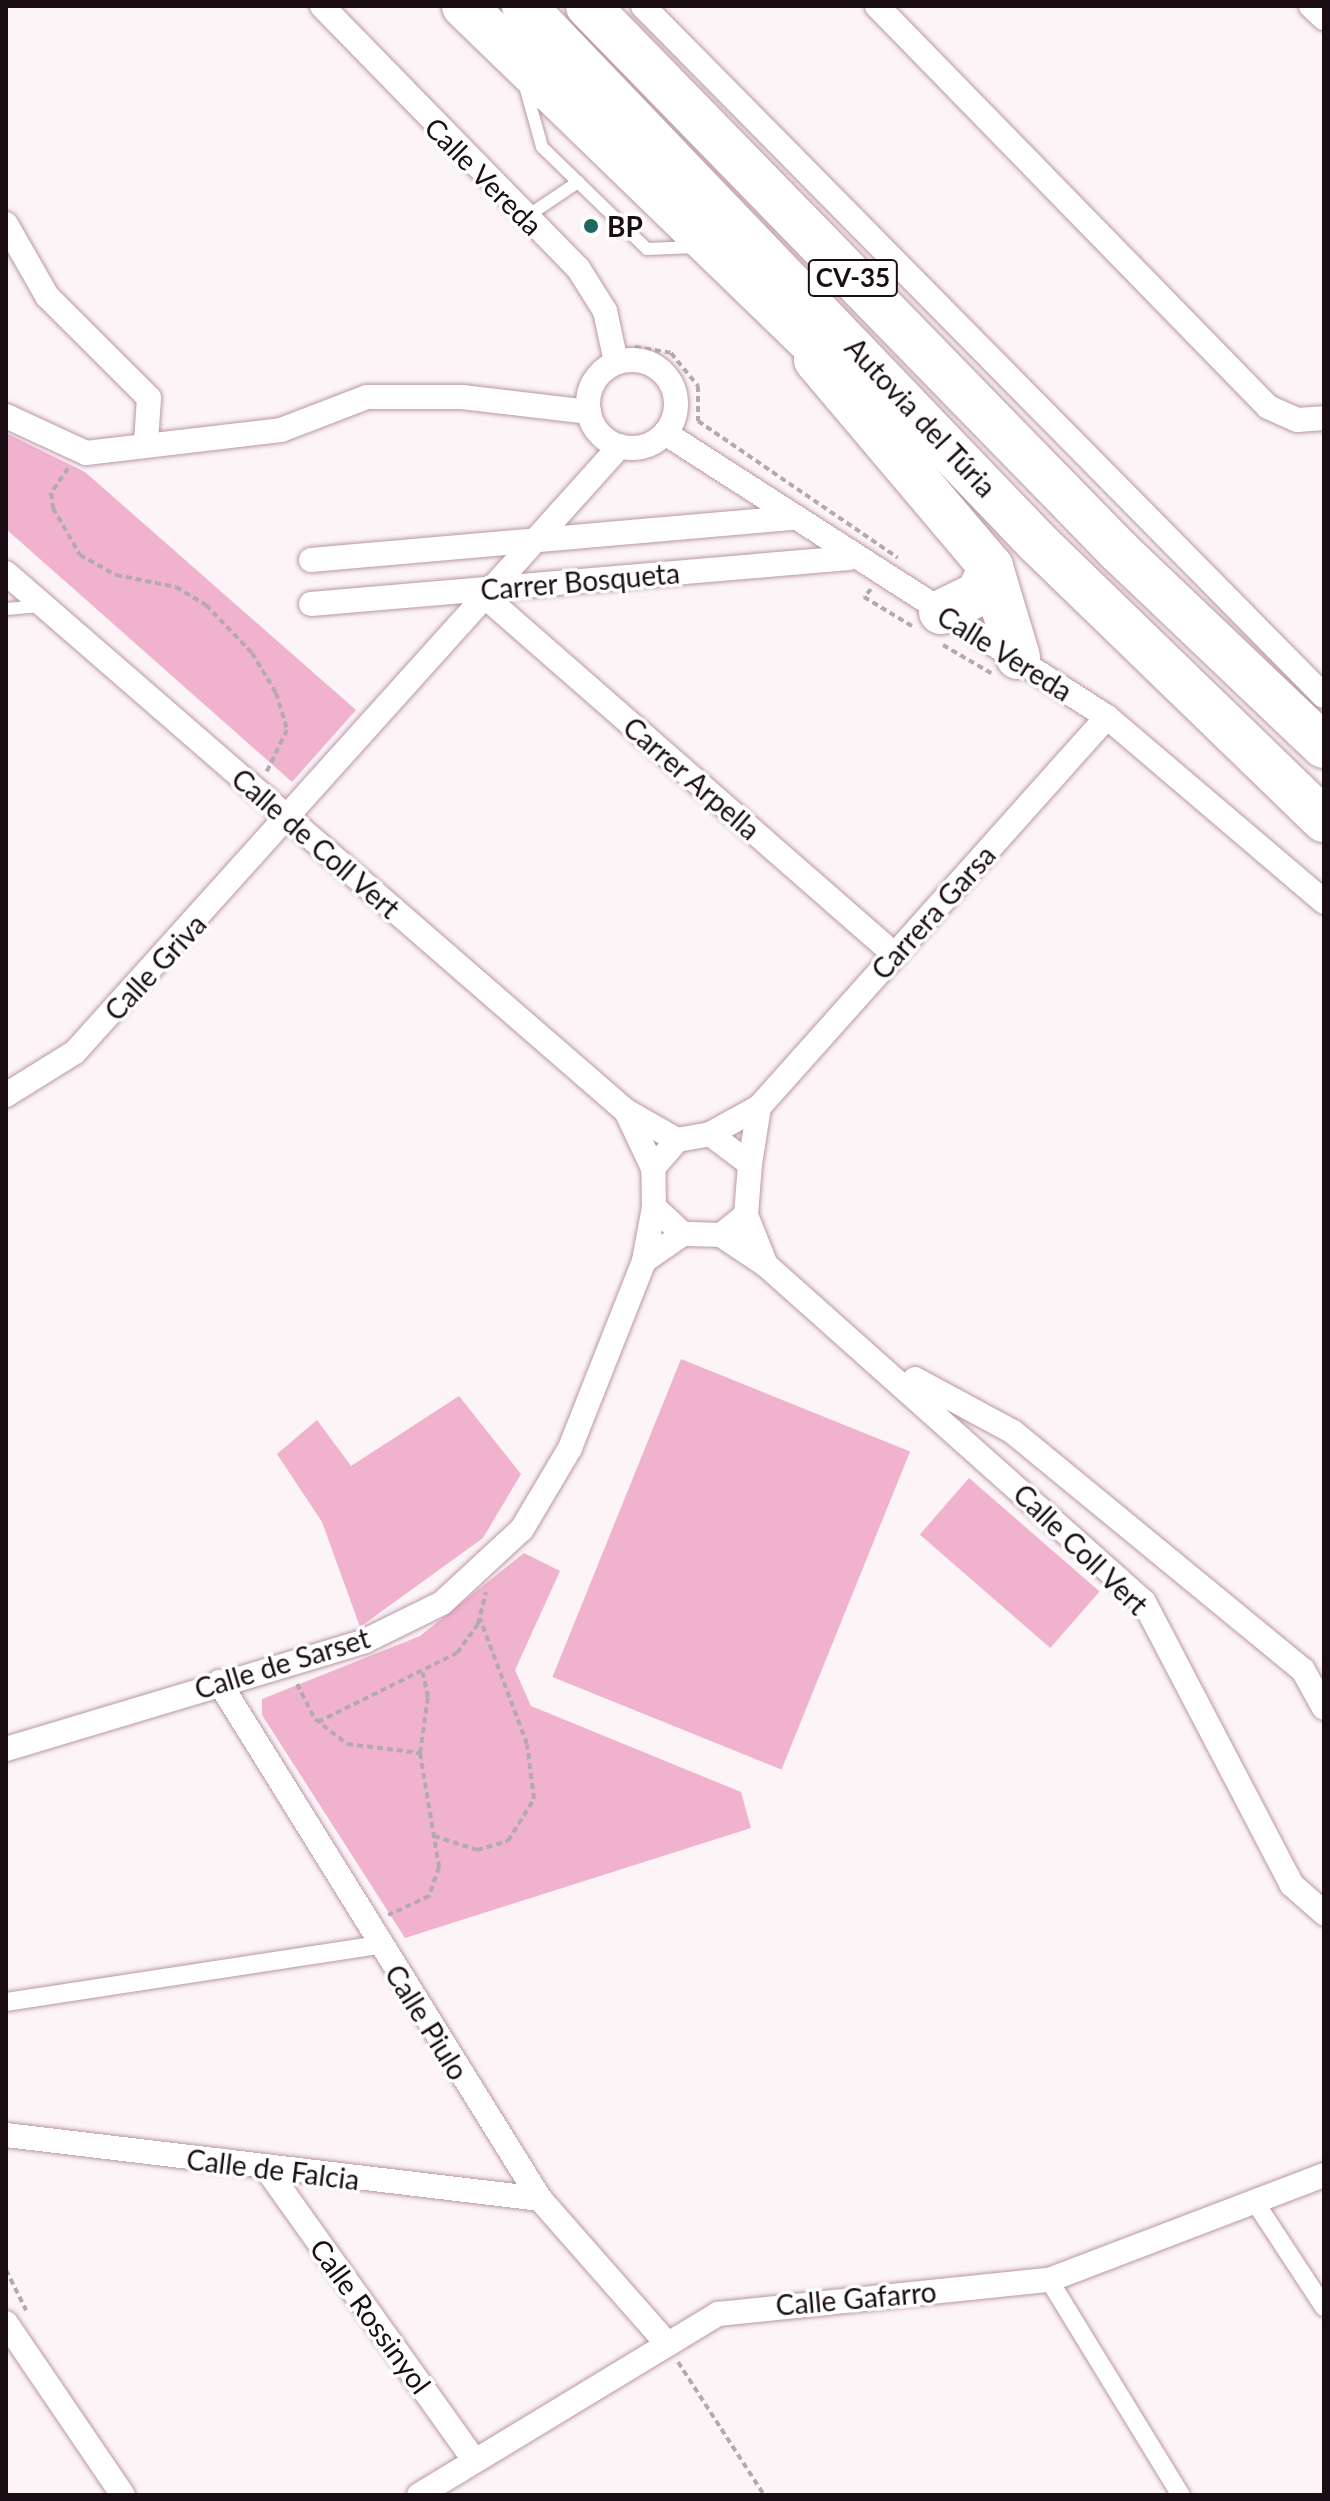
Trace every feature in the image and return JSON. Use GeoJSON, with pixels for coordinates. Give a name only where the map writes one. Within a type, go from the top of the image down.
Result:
{"type":"FeatureCollection","features":[{"type":"Feature","properties":{"kind":"highway"},"geometry":{"type":"LineString","coordinates":[[464,6],[519,63],[962,490],[1037,542]]}},
{"type":"Feature","properties":{"kind":"highway","name":"Autovia del Túria"},"geometry":{"type":"LineString","coordinates":[[524,6],[1037,542],[1324,820]]}},
{"type":"Feature","properties":{"kind":"highway","name":"Autovia del Túria"},"geometry":{"type":"LineString","coordinates":[[588,6],[1119,551],[1324,746]]}},
{"type":"Feature","properties":{"kind":"highway"},"geometry":{"type":"LineString","coordinates":[[785,321],[991,567],[1008,667]]}},
{"type":"Feature","properties":{"kind":"highway"},"geometry":{"type":"LineString","coordinates":[[930,626],[978,594],[991,567]]}},
{"type":"Feature","properties":{"kind":"street","name":"Calle Vereda"},"geometry":{"type":"LineString","coordinates":[[322,6],[578,268],[605,311],[616,362]]}},
{"type":"Feature","properties":{"kind":"street"},"geometry":{"type":"LineString","coordinates":[[643,6],[1324,696]]}},
{"type":"Feature","properties":{"kind":"street"},"geometry":{"type":"LineString","coordinates":[[877,6],[1268,407],[1297,420],[1324,418]]}},
{"type":"Feature","properties":{"kind":"street"},"geometry":{"type":"LineString","coordinates":[[1311,6],[1324,18]]}},
{"type":"Feature","properties":{"kind":"street"},"geometry":{"type":"LineString","coordinates":[[6,224],[47,296],[149,398],[146,442]]}},
{"type":"Feature","properties":{"kind":"street"},"geometry":{"type":"LineString","coordinates":[[616,362],[645,362],[669,379],[676,407],[665,433],[644,446],[620,446],[599,433],[589,412],[594,382],[616,362]]}},
{"type":"Feature","properties":{"kind":"street"},"geometry":{"type":"LineString","coordinates":[[6,416],[83,452],[146,442],[281,430],[367,397],[462,397],[589,412]]}},
{"type":"Feature","properties":{"kind":"street","name":"Calle Vereda"},"geometry":{"type":"LineString","coordinates":[[665,433],[849,558],[882,577],[930,626],[1107,717],[1324,902]]}},
{"type":"Feature","properties":{"kind":"street","name":"Calle Griva"},"geometry":{"type":"LineString","coordinates":[[6,1095],[75,1052],[290,821],[494,594],[620,446]]}},
{"type":"Feature","properties":{"kind":"street","name":"Carrer Bosqueta"},"geometry":{"type":"LineString","coordinates":[[311,560],[790,518]]}},
{"type":"Feature","properties":{"kind":"street","name":"Carrer Bosqueta"},"geometry":{"type":"LineString","coordinates":[[311,604],[494,594],[849,558]]}},
{"type":"Feature","properties":{"kind":"street","name":"Calle de Coll Vert"},"geometry":{"type":"LineString","coordinates":[[6,573],[626,1111],[677,1140]]}},
{"type":"Feature","properties":{"kind":"street","name":"Carrer Arpella"},"geometry":{"type":"LineString","coordinates":[[494,594],[895,955]]}},
{"type":"Feature","properties":{"kind":"street","name":"Carrera Garsa"},"geometry":{"type":"LineString","coordinates":[[710,1134],[759,1107],[1107,717]]}},
{"type":"Feature","properties":{"kind":"street"},"geometry":{"type":"LineString","coordinates":[[644,1261],[683,1234],[721,1235],[746,1215],[759,1107]]}},
{"type":"Feature","properties":{"kind":"street","name":"Calle de Coll Vert"},"geometry":{"type":"LineString","coordinates":[[626,1111],[653,1168]]}},
{"type":"Feature","properties":{"kind":"street"},"geometry":{"type":"LineString","coordinates":[[683,1234],[654,1207],[653,1168],[677,1140],[710,1134],[750,1164]]}},
{"type":"Feature","properties":{"kind":"street","name":"Calle de Sarset"},"geometry":{"type":"LineString","coordinates":[[6,1749],[219,1682],[365,1641],[442,1603],[522,1529],[570,1448],[644,1261],[654,1207]]}},
{"type":"Feature","properties":{"kind":"street","name":"Calle Coll Vert"},"geometry":{"type":"LineString","coordinates":[[746,1215],[766,1265]]}},
{"type":"Feature","properties":{"kind":"street","name":"Calle Coll Vert"},"geometry":{"type":"LineString","coordinates":[[721,1235],[766,1265],[863,1345],[1144,1602],[1292,1885],[1324,1913]]}},
{"type":"Feature","properties":{"kind":"street","name":"Calle Coll Vert"},"geometry":{"type":"LineString","coordinates":[[863,1345],[1013,1432],[1303,1670],[1324,1708]]}},
{"type":"Feature","properties":{"kind":"street","name":"Calle Piulo"},"geometry":{"type":"LineString","coordinates":[[219,1682],[379,1945],[540,2199],[664,2340]]}},
{"type":"Feature","properties":{"kind":"street"},"geometry":{"type":"LineString","coordinates":[[6,2002],[379,1945]]}},
{"type":"Feature","properties":{"kind":"street","name":"Calle de Falcia"},"geometry":{"type":"LineString","coordinates":[[6,2135],[268,2171],[540,2199]]}},
{"type":"Feature","properties":{"kind":"street","name":"Calle Rossinyol"},"geometry":{"type":"LineString","coordinates":[[268,2171],[474,2460]]}},
{"type":"Feature","properties":{"kind":"street","name":"Calle Gafarro"},"geometry":{"type":"LineString","coordinates":[[419,2495],[664,2340],[718,2314],[1049,2280],[1324,2175]]}},
{"type":"Feature","properties":{"kind":"street"},"geometry":{"type":"LineString","coordinates":[[1255,2202],[1324,2307]]}},
{"type":"Feature","properties":{"kind":"street"},"geometry":{"type":"LineString","coordinates":[[1049,2280],[1181,2495]]}},
{"type":"Feature","properties":{"kind":"street"},"geometry":{"type":"LineString","coordinates":[[6,2323],[123,2495]]}},
{"type":"Feature","properties":{"kind":"lane"},"geometry":{"type":"LineString","coordinates":[[519,63],[542,147],[647,249],[710,246]]}},
{"type":"Feature","properties":{"kind":"lane"},"geometry":{"type":"LineString","coordinates":[[526,217],[578,182]]}},
{"type":"Feature","properties":{"kind":"lane"},"geometry":{"type":"LineString","coordinates":[[6,609],[46,606]]}},
{"type":"Feature","properties":{"kind":"path"},"geometry":{"type":"LineString","coordinates":[[605,311],[621,306],[633,346],[671,353],[698,386],[698,421],[902,554],[864,597],[930,626],[1008,667]]}},
{"type":"Feature","properties":{"kind":"path"},"geometry":{"type":"LineString","coordinates":[[83,452],[51,493],[69,544],[116,575],[176,587],[206,605],[252,653],[276,693],[287,730],[283,751],[253,789]]}},
{"type":"Feature","properties":{"kind":"path"},"geometry":{"type":"LineString","coordinates":[[318,1722],[457,1653],[480,1619],[488,1586]]}},
{"type":"Feature","properties":{"kind":"path"},"geometry":{"type":"LineString","coordinates":[[434,1836],[477,1850],[508,1841],[534,1799],[527,1744],[480,1619]]}},
{"type":"Feature","properties":{"kind":"path"},"geometry":{"type":"LineString","coordinates":[[387,1915],[429,1896],[439,1867],[420,1753],[428,1697],[423,1672]]}},
{"type":"Feature","properties":{"kind":"path"},"geometry":{"type":"LineString","coordinates":[[297,1682],[318,1722],[347,1744],[420,1753]]}},
{"type":"Feature","properties":{"kind":"path"},"geometry":{"type":"LineString","coordinates":[[664,2340],[764,2495]]}},
{"type":"Feature","properties":{"kind":"shaded area"},"geometry":{"type":"Polygon","coordinates":[[[6,433],[85,472],[356,710],[292,782],[6,529],[6,433]]]}},
{"type":"Feature","properties":{"kind":"shaded area"},"geometry":{"type":"Polygon","coordinates":[[[681,1359],[910,1452],[782,1770],[553,1677],[681,1359]]]}},
{"type":"Feature","properties":{"kind":"shaded area"},"geometry":{"type":"Polygon","coordinates":[[[459,1396],[521,1474],[483,1538],[360,1627],[322,1522],[277,1454],[317,1420],[351,1466],[459,1396]]]}},
{"type":"Feature","properties":{"kind":"shaded area"},"geometry":{"type":"Polygon","coordinates":[[[969,1478],[1100,1591],[1050,1648],[920,1535],[969,1478]]]}},
{"type":"Feature","properties":{"kind":"shaded area"},"geometry":{"type":"Polygon","coordinates":[[[524,1553],[560,1571],[515,1670],[531,1706],[741,1792],[751,1828],[405,1938],[262,1715],[262,1699],[420,1636],[524,1553]]]}},
{"type":"Feature","properties":{"kind":"place","name":"BP"},"geometry":{"type":"Point","coordinates":[591,226]}}]}
